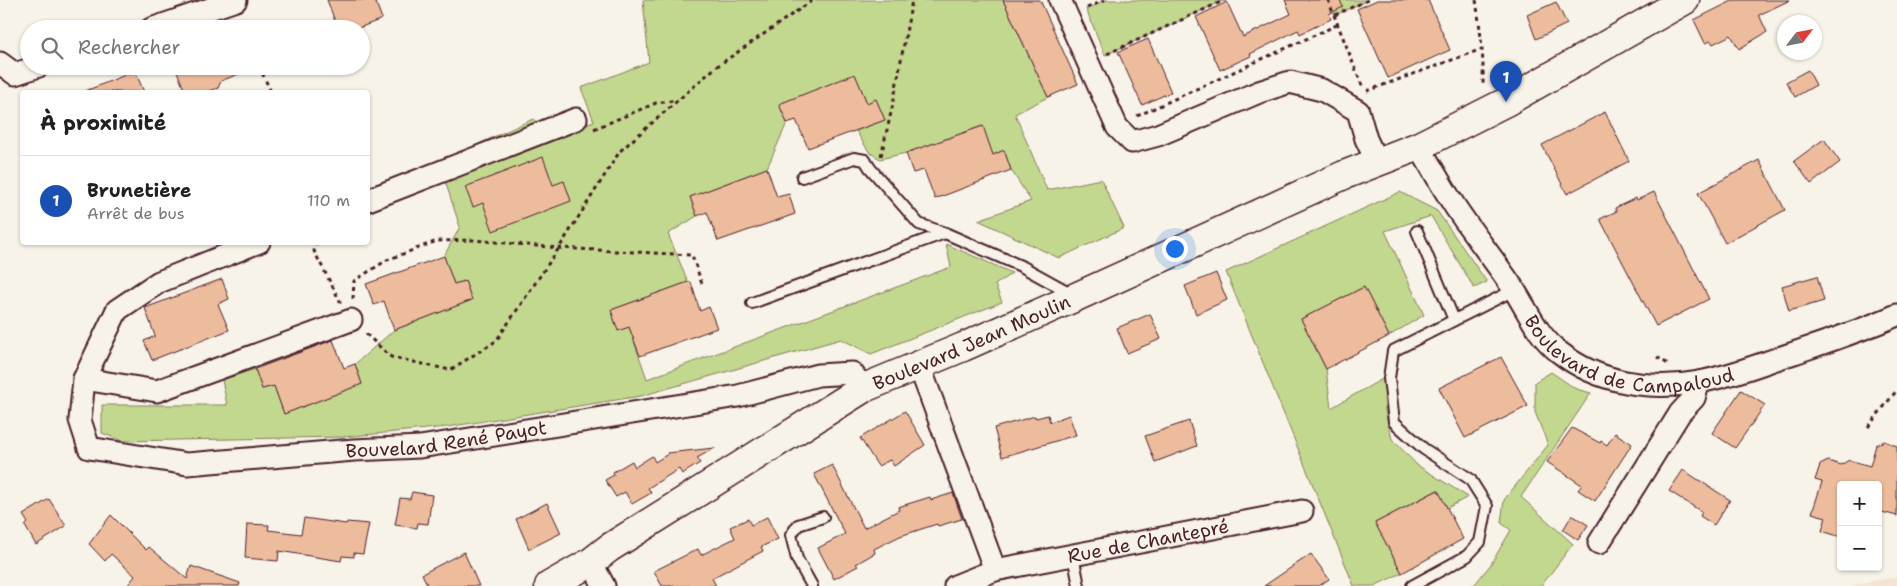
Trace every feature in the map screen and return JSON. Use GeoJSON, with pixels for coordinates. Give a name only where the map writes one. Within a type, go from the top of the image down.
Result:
{"type":"FeatureCollection","features":[{"type":"Feature","properties":{"kind":"street"},"geometry":{"type":"LineString","coordinates":[[177,20],[236,0]]}},
{"type":"Feature","properties":{"kind":"street"},"geometry":{"type":"LineString","coordinates":[[1060,0],[1117,127],[1132,142],[1158,135],[1259,92],[1290,82],[1322,90],[1358,111],[1366,139],[1377,162]]}},
{"type":"Feature","properties":{"kind":"street","name":"Boulevard Jean Moulin"},"geometry":{"type":"LineString","coordinates":[[549,586],[591,562],[610,548],[864,388],[1078,296],[1344,175],[1419,146],[1506,102],[1685,0]]}},
{"type":"Feature","properties":{"kind":"street"},"geometry":{"type":"LineString","coordinates":[[0,64],[15,74],[20,72]]}},
{"type":"Feature","properties":{"kind":"street"},"geometry":{"type":"LineString","coordinates":[[370,199],[576,119]]}},
{"type":"Feature","properties":{"kind":"street","name":"Boulevard de Campaloud"},"geometry":{"type":"LineString","coordinates":[[1419,146],[1456,207],[1514,290],[1539,333],[1558,352],[1582,368],[1606,378],[1629,383],[1699,382],[1739,371],[1823,343],[1870,327],[1897,315]]}},
{"type":"Feature","properties":{"kind":"street","name":"Bouvelard René Payot"},"geometry":{"type":"LineString","coordinates":[[252,245],[159,282],[117,310],[84,379],[80,420],[89,448],[187,464],[354,450],[420,447],[738,396],[818,375],[852,373],[864,388]]}},
{"type":"Feature","properties":{"kind":"street"},"geometry":{"type":"LineString","coordinates":[[84,379],[158,391],[351,320]]}},
{"type":"Feature","properties":{"kind":"street"},"geometry":{"type":"LineString","coordinates":[[919,365],[995,570]]}},
{"type":"Feature","properties":{"kind":"street"},"geometry":{"type":"LineString","coordinates":[[1599,543],[1680,413],[1694,398],[1699,382]]}},
{"type":"Feature","properties":{"kind":"street","name":"Rue de Chantepré"},"geometry":{"type":"LineString","coordinates":[[955,586],[995,570],[1302,511]]}},
{"type":"Feature","properties":{"kind":"street"},"geometry":{"type":"LineString","coordinates":[[591,562],[604,586]]}},
{"type":"Feature","properties":{"kind":"lane"},"geometry":{"type":"LineString","coordinates":[[802,177],[854,158],[865,160],[919,224],[945,233],[1023,267],[1078,296]]}},
{"type":"Feature","properties":{"kind":"lane"},"geometry":{"type":"LineString","coordinates":[[1417,231],[1454,320]]}},
{"type":"Feature","properties":{"kind":"lane"},"geometry":{"type":"LineString","coordinates":[[752,303],[945,233]]}},
{"type":"Feature","properties":{"kind":"lane"},"geometry":{"type":"LineString","coordinates":[[1412,586],[1467,556],[1480,542],[1487,506],[1470,479],[1424,449],[1394,422],[1389,378],[1393,351],[1514,290]]}},
{"type":"Feature","properties":{"kind":"lane"},"geometry":{"type":"LineString","coordinates":[[812,586],[797,559],[790,535],[798,525],[823,517]]}},
{"type":"Feature","properties":{"kind":"lane"},"geometry":{"type":"LineString","coordinates":[[1073,555],[1079,586]]}},
{"type":"Feature","properties":{"kind":"path"},"geometry":{"type":"LineString","coordinates":[[316,245],[314,250],[334,292],[351,320],[391,357],[450,370],[496,341],[559,248],[620,152],[716,67],[813,0]]}},
{"type":"Feature","properties":{"kind":"path"},"geometry":{"type":"LineString","coordinates":[[876,175],[893,104],[912,0]]}},
{"type":"Feature","properties":{"kind":"path"},"geometry":{"type":"LineString","coordinates":[[1088,63],[1225,0]]}},
{"type":"Feature","properties":{"kind":"path"},"geometry":{"type":"LineString","coordinates":[[1328,0],[1364,92],[1482,49]]}},
{"type":"Feature","properties":{"kind":"path"},"geometry":{"type":"LineString","coordinates":[[1334,15],[1368,0]]}},
{"type":"Feature","properties":{"kind":"path"},"geometry":{"type":"LineString","coordinates":[[1474,88],[1483,84],[1482,49],[1476,0]]}},
{"type":"Feature","properties":{"kind":"path"},"geometry":{"type":"LineString","coordinates":[[1117,127],[1124,122],[1338,24]]}},
{"type":"Feature","properties":{"kind":"path"},"geometry":{"type":"LineString","coordinates":[[263,75],[270,90]]}},
{"type":"Feature","properties":{"kind":"path"},"geometry":{"type":"LineString","coordinates":[[576,119],[595,129],[656,104],[679,100]]}},
{"type":"Feature","properties":{"kind":"path"},"geometry":{"type":"LineString","coordinates":[[351,320],[354,281],[387,260],[437,241],[473,240],[559,248],[692,255],[702,284]]}},
{"type":"Feature","properties":{"kind":"path"},"geometry":{"type":"LineString","coordinates":[[1868,427],[1897,390]]}},
{"type":"Feature","properties":{"kind":"shaded area"},"geometry":{"type":"Polygon","coordinates":[[[1897,577],[1897,586],[1851,586],[1858,584],[1897,577]]]}},
{"type":"Feature","properties":{"kind":"green space"},"geometry":{"type":"Polygon","coordinates":[[[643,0],[1003,0],[1048,97],[1015,114],[1047,190],[1101,179],[1124,228],[1059,258],[978,220],[1031,201],[1011,170],[1004,150],[993,155],[982,126],[906,153],[880,159],[869,152],[856,131],[885,120],[876,100],[867,103],[855,75],[779,104],[787,123],[767,168],[690,197],[697,216],[668,234],[688,282],[611,310],[618,330],[629,327],[647,379],[951,267],[946,244],[1012,273],[995,285],[1002,302],[871,354],[841,339],[641,396],[447,427],[343,437],[122,441],[102,433],[102,405],[227,405],[222,380],[255,369],[262,389],[274,386],[284,414],[362,384],[355,364],[394,330],[472,300],[465,281],[454,284],[444,256],[460,227],[439,162],[533,119],[552,135],[594,121],[581,88],[649,62],[643,0]]]}},
{"type":"Feature","properties":{"kind":"green space"},"geometry":{"type":"Polygon","coordinates":[[[1105,0],[1225,0],[1105,55],[1086,9],[1105,0]]]}},
{"type":"Feature","properties":{"kind":"green space"},"geometry":{"type":"Polygon","coordinates":[[[1328,0],[1368,0],[1335,15],[1328,0]]]}},
{"type":"Feature","properties":{"kind":"green space"},"geometry":{"type":"Polygon","coordinates":[[[1400,192],[1437,211],[1487,282],[1474,288],[1431,216],[1385,231],[1424,315],[1389,336],[1364,287],[1301,319],[1326,369],[1331,408],[1384,378],[1385,411],[1392,439],[1417,465],[1468,497],[1447,508],[1437,490],[1375,523],[1402,573],[1374,586],[1354,586],[1226,272],[1400,192]]]}},
{"type":"Feature","properties":{"kind":"green space"},"geometry":{"type":"Polygon","coordinates":[[[1551,372],[1576,389],[1591,393],[1521,497],[1573,544],[1541,586],[1471,586],[1475,584],[1491,564],[1511,530],[1501,523],[1504,500],[1548,445],[1535,412],[1535,382],[1551,372]]]}},
{"type":"Feature","properties":{"kind":"building"},"geometry":{"type":"Polygon","coordinates":[[[327,0],[375,0],[382,19],[370,24],[370,20],[335,20],[327,0]]]}},
{"type":"Feature","properties":{"kind":"building"},"geometry":{"type":"Polygon","coordinates":[[[1003,0],[1040,0],[1078,84],[1048,97],[1003,0]]]}},
{"type":"Feature","properties":{"kind":"building"},"geometry":{"type":"Polygon","coordinates":[[[1285,0],[1340,0],[1343,7],[1329,14],[1331,19],[1300,34],[1298,30],[1250,54],[1251,56],[1220,70],[1196,17],[1227,2],[1243,37],[1291,14],[1285,0]]]}},
{"type":"Feature","properties":{"kind":"building"},"geometry":{"type":"Polygon","coordinates":[[[1377,0],[1428,0],[1450,50],[1388,78],[1357,9],[1377,0]]]}},
{"type":"Feature","properties":{"kind":"building"},"geometry":{"type":"Polygon","coordinates":[[[1734,0],[1790,0],[1759,15],[1767,32],[1739,49],[1731,35],[1713,44],[1711,41],[1705,43],[1694,20],[1734,0]]]}},
{"type":"Feature","properties":{"kind":"building"},"geometry":{"type":"Polygon","coordinates":[[[1556,2],[1567,24],[1536,39],[1527,15],[1556,2]]]}},
{"type":"Feature","properties":{"kind":"building"},"geometry":{"type":"Polygon","coordinates":[[[1148,39],[1171,92],[1142,105],[1118,52],[1148,39]]]}},
{"type":"Feature","properties":{"kind":"building"},"geometry":{"type":"Polygon","coordinates":[[[1808,70],[1816,85],[1795,97],[1786,82],[1808,70]]]}},
{"type":"Feature","properties":{"kind":"building"},"geometry":{"type":"Polygon","coordinates":[[[855,74],[867,103],[876,99],[885,120],[808,148],[796,120],[787,123],[779,104],[855,74]]]}},
{"type":"Feature","properties":{"kind":"building"},"geometry":{"type":"Polygon","coordinates":[[[125,75],[137,75],[143,90],[88,90],[125,75]]]}},
{"type":"Feature","properties":{"kind":"building"},"geometry":{"type":"Polygon","coordinates":[[[178,75],[236,75],[221,81],[218,88],[212,90],[184,90],[178,75]]]}},
{"type":"Feature","properties":{"kind":"building"},"geometry":{"type":"Polygon","coordinates":[[[1605,112],[1629,161],[1567,194],[1542,145],[1605,112]]]}},
{"type":"Feature","properties":{"kind":"building"},"geometry":{"type":"Polygon","coordinates":[[[983,126],[993,155],[1004,150],[1011,170],[935,199],[924,170],[913,173],[906,153],[983,126]]]}},
{"type":"Feature","properties":{"kind":"building"},"geometry":{"type":"Polygon","coordinates":[[[1824,139],[1840,162],[1811,184],[1794,161],[1824,139]]]}},
{"type":"Feature","properties":{"kind":"building"},"geometry":{"type":"Polygon","coordinates":[[[543,157],[553,185],[564,181],[571,201],[493,231],[483,203],[473,207],[465,187],[543,157]]]}},
{"type":"Feature","properties":{"kind":"building"},"geometry":{"type":"Polygon","coordinates":[[[1759,160],[1785,210],[1725,243],[1698,193],[1759,160]]]}},
{"type":"Feature","properties":{"kind":"building"},"geometry":{"type":"Polygon","coordinates":[[[767,168],[777,197],[789,194],[795,214],[718,241],[707,212],[697,216],[690,197],[767,168]]]}},
{"type":"Feature","properties":{"kind":"building"},"geometry":{"type":"Polygon","coordinates":[[[1654,192],[1709,299],[1656,326],[1600,219],[1617,211],[1615,208],[1654,192]]]}},
{"type":"Feature","properties":{"kind":"building"},"geometry":{"type":"Polygon","coordinates":[[[444,256],[454,284],[465,281],[472,300],[394,330],[384,301],[374,305],[366,284],[444,256]]]}},
{"type":"Feature","properties":{"kind":"building"},"geometry":{"type":"Polygon","coordinates":[[[1216,273],[1227,300],[1196,314],[1185,286],[1216,273]]]}},
{"type":"Feature","properties":{"kind":"building"},"geometry":{"type":"Polygon","coordinates":[[[1817,276],[1824,301],[1789,311],[1782,286],[1817,276]]]}},
{"type":"Feature","properties":{"kind":"building"},"geometry":{"type":"Polygon","coordinates":[[[222,279],[229,299],[218,304],[229,330],[152,360],[144,341],[155,336],[145,308],[222,279]]]}},
{"type":"Feature","properties":{"kind":"building"},"geometry":{"type":"Polygon","coordinates":[[[691,282],[700,311],[709,307],[717,328],[640,356],[629,327],[618,331],[611,310],[691,282]]]}},
{"type":"Feature","properties":{"kind":"building"},"geometry":{"type":"Polygon","coordinates":[[[1364,287],[1389,336],[1326,369],[1301,319],[1364,287]]]}},
{"type":"Feature","properties":{"kind":"building"},"geometry":{"type":"Polygon","coordinates":[[[1150,314],[1161,339],[1127,353],[1117,328],[1150,314]]]}},
{"type":"Feature","properties":{"kind":"building"},"geometry":{"type":"Polygon","coordinates":[[[333,340],[344,368],[355,364],[362,384],[284,414],[274,386],[262,389],[255,369],[333,340]]]}},
{"type":"Feature","properties":{"kind":"building"},"geometry":{"type":"Polygon","coordinates":[[[1501,357],[1528,406],[1465,438],[1439,388],[1501,357]]]}},
{"type":"Feature","properties":{"kind":"building"},"geometry":{"type":"Polygon","coordinates":[[[1741,390],[1765,405],[1735,448],[1712,433],[1741,390]]]}},
{"type":"Feature","properties":{"kind":"building"},"geometry":{"type":"Polygon","coordinates":[[[905,411],[925,445],[894,466],[890,460],[878,466],[860,438],[905,411]]]}},
{"type":"Feature","properties":{"kind":"building"},"geometry":{"type":"Polygon","coordinates":[[[1048,415],[1050,422],[1069,415],[1076,435],[1002,457],[994,428],[1035,416],[1036,418],[1048,415]]]}},
{"type":"Feature","properties":{"kind":"building"},"geometry":{"type":"Polygon","coordinates":[[[1189,421],[1197,446],[1155,462],[1145,436],[1189,421]]]}},
{"type":"Feature","properties":{"kind":"building"},"geometry":{"type":"Polygon","coordinates":[[[1572,428],[1607,445],[1615,433],[1632,444],[1595,501],[1578,490],[1582,485],[1547,462],[1572,428]]]}},
{"type":"Feature","properties":{"kind":"building"},"geometry":{"type":"Polygon","coordinates":[[[1884,441],[1897,446],[1897,516],[1882,512],[1882,481],[1837,481],[1837,536],[1822,531],[1826,517],[1812,513],[1822,482],[1815,480],[1820,465],[1828,461],[1841,465],[1849,460],[1870,466],[1876,445],[1884,441]]]}},
{"type":"Feature","properties":{"kind":"building"},"geometry":{"type":"Polygon","coordinates":[[[715,448],[697,458],[700,463],[682,474],[679,469],[648,488],[651,493],[632,504],[625,492],[616,497],[605,480],[614,475],[613,472],[632,461],[635,467],[652,456],[655,462],[667,453],[715,448]]]}},
{"type":"Feature","properties":{"kind":"building"},"geometry":{"type":"Polygon","coordinates":[[[832,465],[864,528],[899,510],[898,507],[930,497],[931,500],[953,493],[962,519],[938,526],[937,524],[900,536],[874,549],[875,553],[856,564],[858,566],[834,579],[818,548],[845,534],[814,474],[832,465]]]}},
{"type":"Feature","properties":{"kind":"building"},"geometry":{"type":"Polygon","coordinates":[[[1683,470],[1730,500],[1714,525],[1700,516],[1702,512],[1669,491],[1683,470]]]}},
{"type":"Feature","properties":{"kind":"building"},"geometry":{"type":"Polygon","coordinates":[[[1438,490],[1463,539],[1402,573],[1375,523],[1438,490]]]}},
{"type":"Feature","properties":{"kind":"building"},"geometry":{"type":"Polygon","coordinates":[[[412,492],[432,495],[428,524],[418,523],[417,528],[395,525],[400,498],[410,499],[412,492]]]}},
{"type":"Feature","properties":{"kind":"building"},"geometry":{"type":"Polygon","coordinates":[[[49,499],[66,526],[36,545],[25,526],[28,523],[23,515],[49,499]]]}},
{"type":"Feature","properties":{"kind":"building"},"geometry":{"type":"Polygon","coordinates":[[[547,503],[561,533],[529,549],[516,519],[547,503]]]}},
{"type":"Feature","properties":{"kind":"building"},"geometry":{"type":"Polygon","coordinates":[[[111,515],[146,550],[149,547],[187,579],[191,566],[240,583],[239,586],[127,586],[135,576],[111,554],[105,561],[89,544],[111,515]]]}},
{"type":"Feature","properties":{"kind":"building"},"geometry":{"type":"Polygon","coordinates":[[[1572,515],[1588,525],[1578,540],[1563,530],[1572,515]]]}},
{"type":"Feature","properties":{"kind":"building"},"geometry":{"type":"Polygon","coordinates":[[[767,517],[778,539],[761,547],[763,551],[712,578],[716,586],[662,586],[654,571],[698,549],[701,555],[735,538],[730,527],[748,519],[751,525],[767,517]]]}},
{"type":"Feature","properties":{"kind":"building"},"geometry":{"type":"Polygon","coordinates":[[[304,518],[346,524],[347,522],[369,524],[363,554],[354,553],[354,557],[342,556],[341,561],[279,551],[278,561],[245,558],[247,524],[269,525],[268,530],[301,534],[304,518]]]}},
{"type":"Feature","properties":{"kind":"building"},"geometry":{"type":"Polygon","coordinates":[[[464,552],[479,586],[428,586],[422,574],[464,552]]]}},
{"type":"Feature","properties":{"kind":"building"},"geometry":{"type":"Polygon","coordinates":[[[1311,554],[1329,579],[1319,586],[1264,586],[1311,554]]]}},
{"type":"Feature","properties":{"kind":"place","name":"Brunetière"},"geometry":{"type":"Point","coordinates":[1506,102]}}]}
